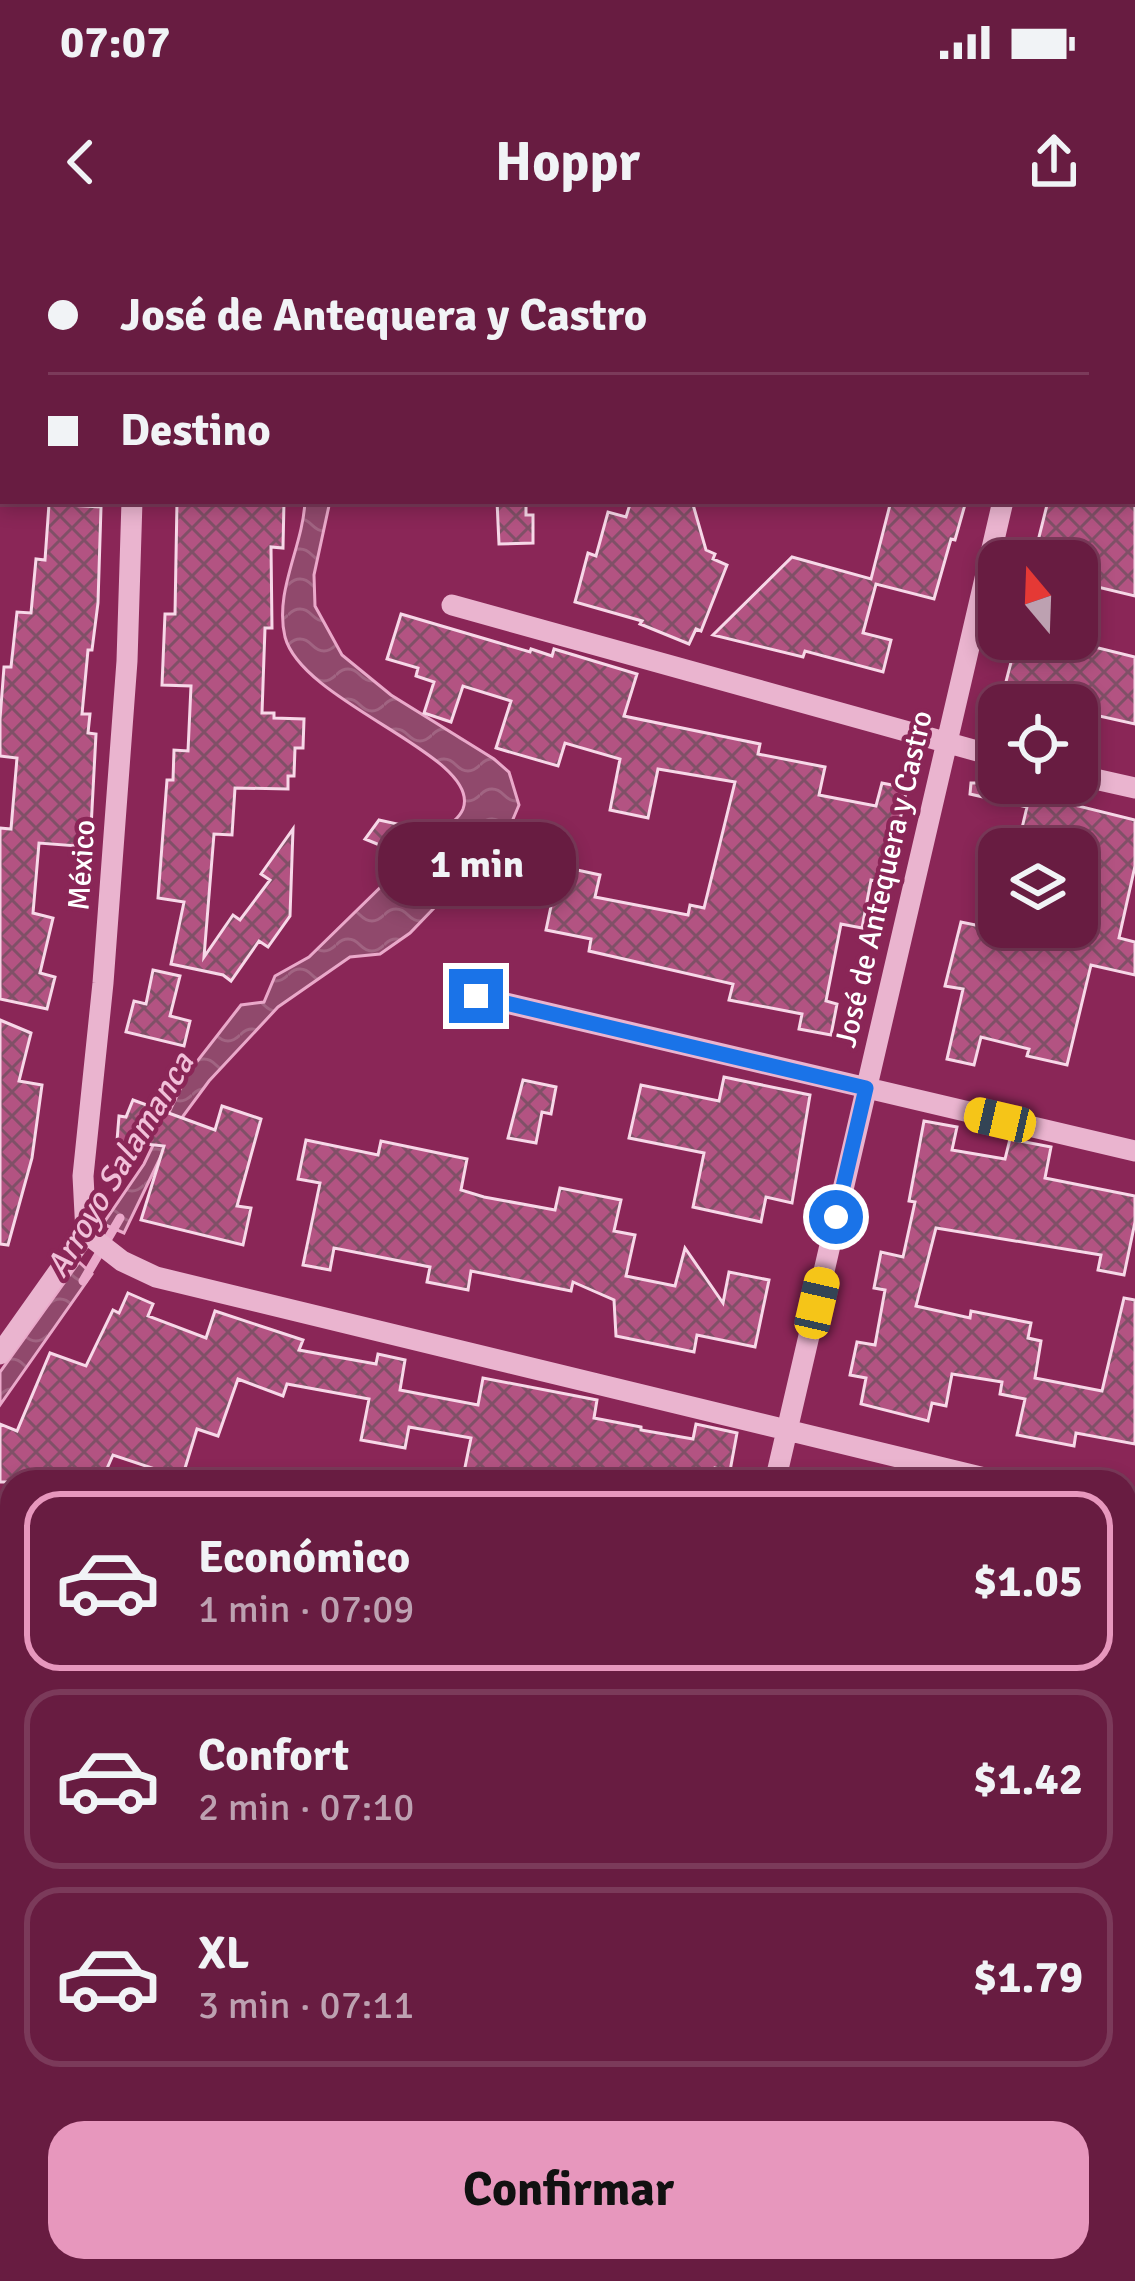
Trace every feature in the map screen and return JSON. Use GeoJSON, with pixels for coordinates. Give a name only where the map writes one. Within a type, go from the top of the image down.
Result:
{"type":"FeatureCollection","features":[{"type":"Feature","properties":{"kind":"street","name":"México"},"geometry":{"type":"LineString","coordinates":[[91,1237],[82,1176],[105,960],[127,661],[133,504]]}},
{"type":"Feature","properties":{"kind":"street","name":"José de Antequera y Castro"},"geometry":{"type":"LineString","coordinates":[[778,1470],[1002,504]]}},
{"type":"Feature","properties":{"kind":"street"},"geometry":{"type":"LineString","coordinates":[[452,605],[978,752]]}},
{"type":"Feature","properties":{"kind":"street"},"geometry":{"type":"LineString","coordinates":[[1098,780],[1135,788]]}},
{"type":"Feature","properties":{"kind":"street"},"geometry":{"type":"LineString","coordinates":[[476,996],[1135,1151]]}},
{"type":"Feature","properties":{"kind":"street"},"geometry":{"type":"LineString","coordinates":[[0,1354],[91,1237],[122,1261],[156,1277],[951,1470]]}},
{"type":"Feature","properties":{"kind":"water"},"geometry":{"type":"Polygon","coordinates":[[[304,504],[329,504],[314,575],[315,606],[342,655],[391,695],[494,759],[509,772],[519,805],[508,831],[410,933],[380,954],[350,957],[278,1007],[209,1081],[175,1127],[124,1233],[103,1224],[144,1164],[188,1073],[241,1005],[264,1002],[275,976],[309,957],[463,809],[462,789],[446,769],[323,685],[299,661],[285,637],[283,603],[304,504]]]}},
{"type":"Feature","properties":{"kind":"water"},"geometry":{"type":"Polygon","coordinates":[[[79,1262],[92,1274],[0,1405],[0,1372],[79,1262]]]}},
{"type":"Feature","properties":{"kind":"building"},"geometry":{"type":"Polygon","coordinates":[[[49,504],[101,507],[98,603],[82,714],[90,714],[88,733],[96,734],[90,847],[39,843],[33,913],[53,918],[40,973],[55,977],[47,1009],[0,999],[0,828],[11,829],[17,758],[0,756],[0,719],[4,667],[11,667],[17,612],[31,613],[36,559],[45,560],[49,504]]]}},
{"type":"Feature","properties":{"kind":"building"},"geometry":{"type":"Polygon","coordinates":[[[177,504],[284,504],[283,548],[271,547],[272,628],[265,628],[262,713],[304,719],[303,748],[295,748],[294,776],[288,776],[288,789],[235,788],[232,835],[214,834],[204,957],[233,915],[240,920],[270,880],[261,874],[293,829],[290,916],[268,947],[259,941],[231,981],[171,964],[184,902],[158,898],[167,780],[173,780],[174,750],[188,751],[191,686],[162,685],[165,614],[175,614],[177,504]]]}},
{"type":"Feature","properties":{"kind":"building"},"geometry":{"type":"Polygon","coordinates":[[[497,504],[526,504],[526,515],[533,515],[533,543],[499,544],[497,504]]]}},
{"type":"Feature","properties":{"kind":"building"},"geometry":{"type":"Polygon","coordinates":[[[630,504],[693,504],[706,550],[727,565],[701,631],[696,629],[689,644],[640,624],[642,621],[575,602],[588,553],[596,556],[608,512],[626,517],[630,504]]]}},
{"type":"Feature","properties":{"kind":"building"},"geometry":{"type":"Polygon","coordinates":[[[890,504],[965,504],[934,599],[876,584],[863,633],[891,640],[883,672],[805,651],[803,657],[713,635],[792,557],[871,579],[890,504]]]}},
{"type":"Feature","properties":{"kind":"building"},"geometry":{"type":"Polygon","coordinates":[[[1047,504],[1135,504],[1135,596],[1098,587],[1098,540],[1038,540],[1047,504]]]}},
{"type":"Feature","properties":{"kind":"building"},"geometry":{"type":"Polygon","coordinates":[[[401,614],[530,652],[552,656],[554,649],[637,674],[624,716],[760,744],[758,754],[825,767],[819,795],[876,806],[882,783],[907,788],[886,883],[871,880],[862,928],[841,924],[826,1001],[837,1004],[831,1035],[799,1029],[802,1014],[729,1000],[733,984],[589,951],[591,939],[546,930],[554,892],[562,894],[568,868],[600,875],[595,897],[688,915],[690,905],[704,908],[735,782],[658,769],[648,818],[610,810],[620,759],[565,743],[558,766],[496,748],[511,701],[463,686],[451,722],[424,713],[434,682],[416,676],[418,668],[387,659],[401,614]]]}},
{"type":"Feature","properties":{"kind":"building"},"geometry":{"type":"Polygon","coordinates":[[[1098,648],[1135,657],[1135,724],[1098,716],[1098,684],[1005,684],[1012,660],[1098,660],[1098,648]]]}},
{"type":"Feature","properties":{"kind":"building"},"geometry":{"type":"Polygon","coordinates":[[[1014,804],[1078,804],[1135,820],[1135,866],[1119,938],[1135,942],[1135,975],[1091,965],[1067,1065],[1027,1056],[1029,1049],[981,1037],[974,1065],[947,1059],[963,989],[945,986],[961,922],[978,926],[978,948],[1098,948],[1098,828],[1022,828],[1027,807],[1014,804]]]}},
{"type":"Feature","properties":{"kind":"building"},"geometry":{"type":"Polygon","coordinates":[[[379,820],[402,825],[394,851],[365,839],[379,820]]]}},
{"type":"Feature","properties":{"kind":"building"},"geometry":{"type":"Polygon","coordinates":[[[153,970],[180,976],[170,1016],[190,1021],[184,1046],[126,1032],[134,1001],[146,1004],[153,970]]]}},
{"type":"Feature","properties":{"kind":"building"},"geometry":{"type":"Polygon","coordinates":[[[0,1020],[31,1033],[19,1081],[42,1085],[32,1158],[8,1245],[0,1244],[0,1020]]]}},
{"type":"Feature","properties":{"kind":"building"},"geometry":{"type":"Polygon","coordinates":[[[724,1077],[810,1095],[792,1203],[766,1197],[761,1222],[693,1207],[704,1153],[629,1138],[641,1085],[719,1101],[724,1077]]]}},
{"type":"Feature","properties":{"kind":"building"},"geometry":{"type":"Polygon","coordinates":[[[523,1080],[556,1087],[551,1114],[542,1112],[536,1143],[508,1138],[523,1080]]]}},
{"type":"Feature","properties":{"kind":"building"},"geometry":{"type":"Polygon","coordinates":[[[133,1100],[215,1130],[222,1106],[261,1119],[237,1206],[251,1208],[243,1245],[141,1220],[164,1146],[117,1141],[119,1116],[126,1117],[133,1100]]]}},
{"type":"Feature","properties":{"kind":"building"},"geometry":{"type":"Polygon","coordinates":[[[924,1121],[957,1127],[952,1150],[1005,1159],[1010,1139],[1051,1147],[1045,1178],[1135,1196],[1124,1275],[1098,1270],[1101,1255],[936,1228],[916,1306],[970,1318],[971,1311],[1031,1323],[1028,1338],[1041,1341],[1035,1378],[1102,1391],[1124,1298],[1135,1300],[1135,1444],[1076,1433],[1074,1446],[1017,1435],[1025,1399],[1000,1394],[1002,1382],[952,1374],[946,1406],[932,1403],[928,1421],[861,1404],[866,1378],[850,1375],[857,1342],[875,1345],[885,1290],[874,1288],[881,1252],[903,1257],[924,1121]]]}},
{"type":"Feature","properties":{"kind":"building"},"geometry":{"type":"Polygon","coordinates":[[[306,1140],[378,1155],[381,1141],[467,1159],[461,1190],[484,1197],[555,1210],[560,1188],[621,1200],[614,1231],[635,1235],[626,1276],[675,1286],[685,1248],[723,1303],[729,1272],[769,1280],[755,1347],[697,1335],[694,1352],[616,1336],[614,1300],[573,1282],[571,1291],[471,1271],[468,1290],[427,1282],[430,1267],[334,1248],[330,1270],[303,1265],[320,1183],[298,1179],[306,1140]]]}},
{"type":"Feature","properties":{"kind":"building"},"geometry":{"type":"Polygon","coordinates":[[[128,1293],[153,1304],[148,1316],[206,1338],[215,1311],[303,1340],[299,1350],[376,1364],[378,1354],[405,1360],[400,1390],[478,1405],[483,1378],[597,1400],[594,1418],[641,1430],[693,1439],[696,1424],[737,1433],[730,1470],[464,1470],[471,1438],[409,1427],[405,1448],[361,1440],[369,1399],[287,1384],[283,1396],[238,1379],[218,1436],[197,1429],[184,1470],[158,1470],[113,1455],[106,1470],[0,1470],[0,1424],[17,1431],[50,1353],[86,1366],[113,1310],[119,1313],[128,1293]]]}},
{"type":"Feature","properties":{"kind":"waterway","name":"Arroyo Salamanca"},"geometry":{"type":"LineString","coordinates":[[83,1281],[120,1218]]}},
{"type":"Feature","properties":{"kind":"route"},"geometry":{"type":"LineString","coordinates":[[476,996],[866,1088],[836,1217]]}}]}
